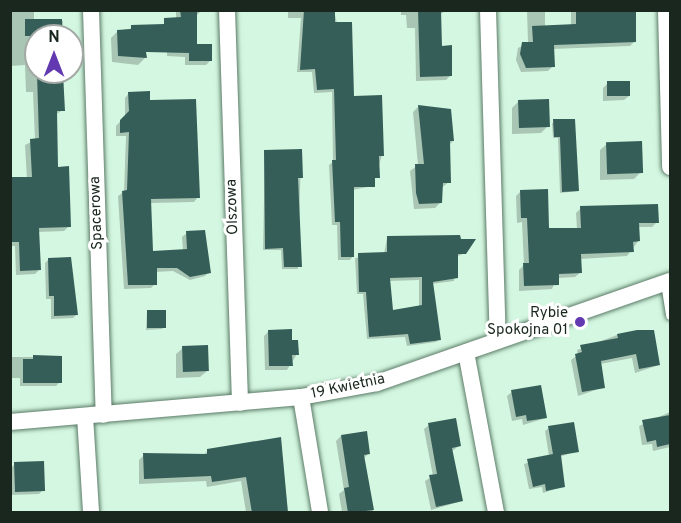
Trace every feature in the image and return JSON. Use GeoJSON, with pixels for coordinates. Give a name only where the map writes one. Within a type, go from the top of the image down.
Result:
{"type":"FeatureCollection","features":[{"type":"Feature","properties":{"kind":"street","name":"Spacerowa"},"geometry":{"type":"LineString","coordinates":[[91,10],[104,415]]}},
{"type":"Feature","properties":{"kind":"street","name":"Olszowa"},"geometry":{"type":"LineString","coordinates":[[227,10],[240,403]]}},
{"type":"Feature","properties":{"kind":"street"},"geometry":{"type":"LineString","coordinates":[[488,10],[498,341]]}},
{"type":"Feature","properties":{"kind":"street"},"geometry":{"type":"LineString","coordinates":[[666,10],[670,167]]}},
{"type":"Feature","properties":{"kind":"street","name":"19 Kwietnia"},"geometry":{"type":"LineString","coordinates":[[10,422],[301,398],[377,383],[668,282]]}},
{"type":"Feature","properties":{"kind":"street"},"geometry":{"type":"LineString","coordinates":[[466,352],[496,513]]}},
{"type":"Feature","properties":{"kind":"street"},"geometry":{"type":"LineString","coordinates":[[301,398],[320,513]]}},
{"type":"Feature","properties":{"kind":"street"},"geometry":{"type":"LineString","coordinates":[[85,416],[92,513]]}},
{"type":"Feature","properties":{"kind":"lane"},"geometry":{"type":"LineString","coordinates":[[668,282],[670,316]]}},
{"type":"Feature","properties":{"kind":"building"},"geometry":{"type":"Polygon","coordinates":[[[180,10],[197,10],[197,44],[212,44],[212,61],[189,61],[189,53],[146,52],[147,58],[118,56],[117,30],[131,29],[131,25],[164,24],[164,18],[181,17],[180,10]]]}},
{"type":"Feature","properties":{"kind":"building"},"geometry":{"type":"Polygon","coordinates":[[[304,10],[335,10],[335,22],[352,22],[354,96],[382,95],[384,156],[379,156],[380,178],[375,178],[375,187],[354,187],[354,257],[341,257],[340,222],[335,222],[332,160],[336,160],[334,89],[317,90],[315,69],[300,70],[304,10]]]}},
{"type":"Feature","properties":{"kind":"building"},"geometry":{"type":"Polygon","coordinates":[[[418,10],[441,10],[442,46],[452,45],[452,76],[420,77],[418,10]]]}},
{"type":"Feature","properties":{"kind":"building"},"geometry":{"type":"Polygon","coordinates":[[[576,10],[636,10],[636,42],[554,45],[555,67],[526,68],[520,54],[522,42],[533,42],[532,26],[576,24],[576,10]]]}},
{"type":"Feature","properties":{"kind":"building"},"geometry":{"type":"Polygon","coordinates":[[[25,19],[62,19],[62,24],[25,24],[25,19]]]}},
{"type":"Feature","properties":{"kind":"building"},"geometry":{"type":"Polygon","coordinates":[[[607,81],[630,81],[630,96],[607,96],[607,81]]]}},
{"type":"Feature","properties":{"kind":"building"},"geometry":{"type":"Polygon","coordinates":[[[37,84],[64,84],[65,111],[57,111],[58,167],[69,166],[71,227],[39,228],[41,270],[20,271],[19,242],[10,242],[10,177],[32,177],[30,139],[39,138],[37,84]]]}},
{"type":"Feature","properties":{"kind":"building"},"geometry":{"type":"Polygon","coordinates":[[[150,91],[150,100],[196,99],[200,198],[151,199],[153,251],[187,249],[186,231],[205,230],[211,273],[190,277],[177,268],[157,268],[157,285],[128,285],[122,191],[127,190],[129,132],[120,133],[120,120],[129,111],[128,92],[150,91]]]}},
{"type":"Feature","properties":{"kind":"building"},"geometry":{"type":"Polygon","coordinates":[[[549,99],[550,127],[519,128],[518,100],[549,99]]]}},
{"type":"Feature","properties":{"kind":"building"},"geometry":{"type":"Polygon","coordinates":[[[418,105],[451,109],[454,141],[450,141],[451,183],[443,183],[442,203],[419,204],[416,193],[415,164],[424,164],[418,105]]]}},
{"type":"Feature","properties":{"kind":"building"},"geometry":{"type":"Polygon","coordinates":[[[553,119],[575,119],[579,191],[562,192],[560,137],[554,137],[553,119]]]}},
{"type":"Feature","properties":{"kind":"building"},"geometry":{"type":"Polygon","coordinates":[[[642,141],[643,173],[607,174],[606,142],[642,141]]]}},
{"type":"Feature","properties":{"kind":"building"},"geometry":{"type":"Polygon","coordinates":[[[302,149],[303,178],[298,178],[302,267],[284,267],[283,248],[265,249],[264,150],[302,149]]]}},
{"type":"Feature","properties":{"kind":"building"},"geometry":{"type":"Polygon","coordinates":[[[548,189],[549,228],[581,228],[580,206],[658,204],[659,223],[639,223],[640,241],[633,242],[634,252],[581,254],[582,273],[559,274],[559,285],[524,286],[523,263],[529,263],[527,218],[521,218],[520,190],[548,189]]]}},
{"type":"Feature","properties":{"kind":"building"},"geometry":{"type":"Polygon","coordinates":[[[460,235],[461,239],[476,239],[466,254],[458,254],[458,278],[433,282],[441,340],[410,344],[408,334],[369,337],[366,292],[359,292],[358,253],[387,252],[387,236],[460,235]],[[422,277],[390,278],[393,310],[422,305],[422,277]]]}},
{"type":"Feature","properties":{"kind":"building"},"geometry":{"type":"Polygon","coordinates":[[[71,257],[78,315],[54,316],[54,296],[49,296],[48,258],[71,257]]]}},
{"type":"Feature","properties":{"kind":"building"},"geometry":{"type":"Polygon","coordinates":[[[147,310],[166,310],[166,328],[147,328],[147,310]]]}},
{"type":"Feature","properties":{"kind":"building"},"geometry":{"type":"Polygon","coordinates":[[[292,329],[292,340],[298,340],[299,355],[292,355],[293,366],[269,366],[268,330],[292,329]]]}},
{"type":"Feature","properties":{"kind":"building"},"geometry":{"type":"Polygon","coordinates":[[[637,330],[654,330],[660,365],[639,369],[636,354],[601,361],[605,388],[582,392],[575,354],[582,352],[580,345],[618,338],[617,334],[637,330]]]}},
{"type":"Feature","properties":{"kind":"building"},"geometry":{"type":"Polygon","coordinates":[[[208,345],[209,371],[183,372],[182,346],[208,345]]]}},
{"type":"Feature","properties":{"kind":"building"},"geometry":{"type":"Polygon","coordinates":[[[33,355],[62,356],[62,383],[23,383],[23,359],[33,359],[33,355]]]}},
{"type":"Feature","properties":{"kind":"building"},"geometry":{"type":"Polygon","coordinates":[[[541,385],[547,418],[527,421],[526,415],[516,417],[511,390],[541,385]]]}},
{"type":"Feature","properties":{"kind":"building"},"geometry":{"type":"Polygon","coordinates":[[[670,415],[670,444],[657,447],[656,440],[647,442],[642,420],[670,415]]]}},
{"type":"Feature","properties":{"kind":"building"},"geometry":{"type":"Polygon","coordinates":[[[456,418],[461,446],[452,448],[463,501],[436,507],[429,475],[437,474],[428,423],[456,418]]]}},
{"type":"Feature","properties":{"kind":"building"},"geometry":{"type":"Polygon","coordinates":[[[574,422],[579,452],[561,455],[565,487],[546,491],[545,484],[533,487],[527,459],[553,454],[548,426],[574,422]]]}},
{"type":"Feature","properties":{"kind":"building"},"geometry":{"type":"Polygon","coordinates":[[[367,431],[370,454],[364,455],[374,510],[348,513],[344,488],[349,487],[341,435],[367,431]]]}},
{"type":"Feature","properties":{"kind":"building"},"geometry":{"type":"Polygon","coordinates":[[[281,437],[288,513],[252,513],[246,477],[212,482],[211,476],[144,479],[143,453],[207,454],[207,449],[281,437]]]}},
{"type":"Feature","properties":{"kind":"building"},"geometry":{"type":"Polygon","coordinates":[[[44,461],[45,491],[15,492],[14,462],[44,461]]]}},
{"type":"Feature","properties":{"kind":"place","name":"Rybie Spokojna 01"},"geometry":{"type":"Point","coordinates":[580,322]}}]}
